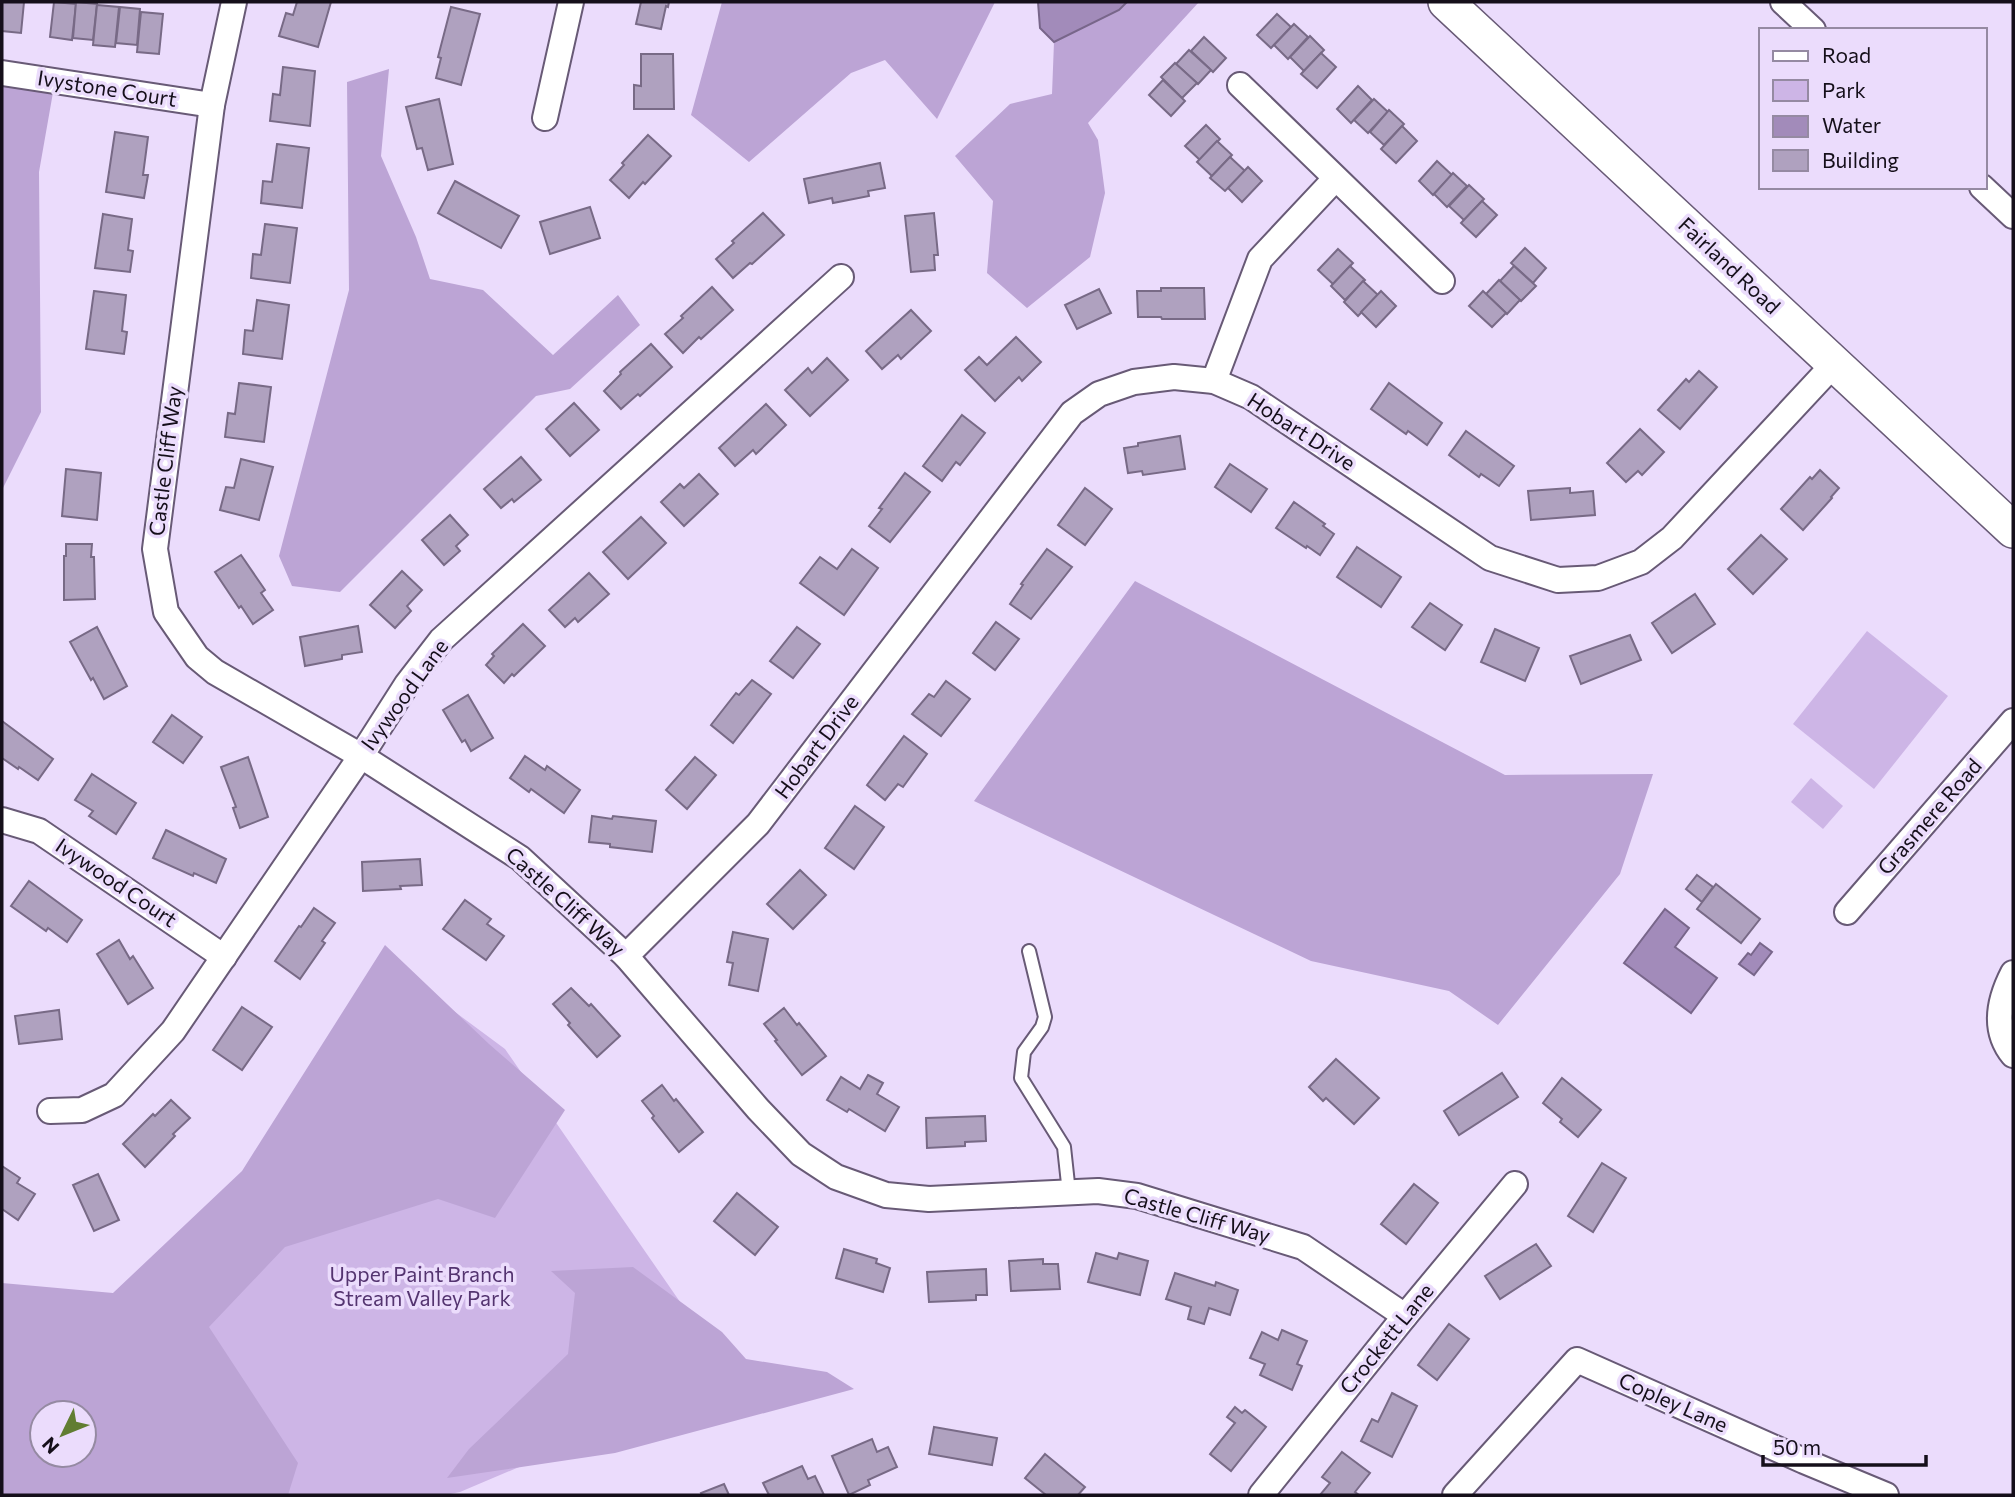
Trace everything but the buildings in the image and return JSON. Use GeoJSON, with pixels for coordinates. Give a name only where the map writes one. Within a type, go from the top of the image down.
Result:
{"type":"FeatureCollection","features":[{"type":"Feature","properties":{"kind":"main road","name":"Fairland Road"},"geometry":{"type":"LineString","coordinates":[[1446,2],[2013,530]]}},
{"type":"Feature","properties":{"kind":"street","name":"Castle Cliff Way"},"geometry":{"type":"LineString","coordinates":[[234,2],[212,105],[155,549],[166,612],[197,657],[215,672],[361,756],[520,858],[626,956],[758,1109],[801,1154],[836,1177],[886,1195],[929,1199],[1098,1191],[1137,1196],[1303,1247],[1405,1316]]}},
{"type":"Feature","properties":{"kind":"street"},"geometry":{"type":"LineString","coordinates":[[544,118],[571,2]]}},
{"type":"Feature","properties":{"kind":"street"},"geometry":{"type":"LineString","coordinates":[[1783,2],[1811,28]]}},
{"type":"Feature","properties":{"kind":"street","name":"Ivystone Court"},"geometry":{"type":"LineString","coordinates":[[2,73],[212,105]]}},
{"type":"Feature","properties":{"kind":"street"},"geometry":{"type":"LineString","coordinates":[[1240,85],[1442,281]]}},
{"type":"Feature","properties":{"kind":"street"},"geometry":{"type":"LineString","coordinates":[[1214,381],[1260,259],[1335,179]]}},
{"type":"Feature","properties":{"kind":"street"},"geometry":{"type":"LineString","coordinates":[[1984,189],[2013,216]]}},
{"type":"Feature","properties":{"kind":"street","name":"Ivywood Lane"},"geometry":{"type":"LineString","coordinates":[[50,1111],[82,1110],[114,1095],[173,1031],[361,756],[407,684],[441,640],[841,276]]}},
{"type":"Feature","properties":{"kind":"street","name":"Hobart Drive"},"geometry":{"type":"LineString","coordinates":[[626,956],[758,824],[1072,413],[1099,394],[1134,382],[1174,377],[1214,381],[1251,397],[1490,558],[1558,580],[1598,578],[1609,574],[1640,562],[1672,538],[1834,364]]}},
{"type":"Feature","properties":{"kind":"street","name":"Grasmere Road"},"geometry":{"type":"LineString","coordinates":[[1847,912],[2013,721]]}},
{"type":"Feature","properties":{"kind":"street","name":"Ivywood Court"},"geometry":{"type":"LineString","coordinates":[[2,820],[38,831],[224,957]]}},
{"type":"Feature","properties":{"kind":"street"},"geometry":{"type":"LineString","coordinates":[[2013,973],[2003,993],[1999,1020],[2006,1046],[2013,1055]]}},
{"type":"Feature","properties":{"kind":"street","name":"Crockett Lane"},"geometry":{"type":"LineString","coordinates":[[1261,1495],[1405,1316],[1516,1184]]}},
{"type":"Feature","properties":{"kind":"street","name":"Copley Lane"},"geometry":{"type":"LineString","coordinates":[[1455,1495],[1577,1360],[1886,1495]]}},
{"type":"Feature","properties":{"kind":"lane"},"geometry":{"type":"LineString","coordinates":[[1029,951],[1045,1017],[1042,1027],[1024,1052],[1021,1078],[1064,1147],[1069,1193]]}},
{"type":"Feature","properties":{"kind":"green space"},"geometry":{"type":"Polygon","coordinates":[[[1867,631],[1948,696],[1874,789],[1793,724],[1867,631]]]}},
{"type":"Feature","properties":{"kind":"green space"},"geometry":{"type":"Polygon","coordinates":[[[1811,778],[1843,806],[1823,829],[1791,802],[1811,778]]]}},
{"type":"Feature","properties":{"kind":"green space","name":"Upper Paint Branch Stream Valley Park"},"geometry":{"type":"Polygon","coordinates":[[[401,972],[505,1049],[732,1377],[460,1492],[445,1495],[2,1495],[2,1285],[113,1294],[258,1165],[401,972]]]}},
{"type":"Feature","properties":{"kind":"shaded area"},"geometry":{"type":"Polygon","coordinates":[[[722,2],[995,2],[937,119],[885,60],[851,73],[749,162],[691,115],[722,2]]]}},
{"type":"Feature","properties":{"kind":"shaded area"},"geometry":{"type":"Polygon","coordinates":[[[1127,2],[1199,2],[1088,123],[1098,140],[1105,193],[1090,257],[1027,308],[987,273],[993,201],[955,156],[1010,104],[1052,94],[1054,42],[1119,10],[1127,2]]]}},
{"type":"Feature","properties":{"kind":"shaded area"},"geometry":{"type":"Polygon","coordinates":[[[389,69],[381,156],[416,237],[430,279],[483,290],[553,355],[618,295],[640,325],[570,389],[536,396],[340,592],[292,586],[279,556],[349,290],[347,82],[389,69]]]}},
{"type":"Feature","properties":{"kind":"shaded area"},"geometry":{"type":"Polygon","coordinates":[[[2,73],[55,81],[39,172],[41,412],[2,490],[2,73]]]}},
{"type":"Feature","properties":{"kind":"shaded area"},"geometry":{"type":"Polygon","coordinates":[[[1135,581],[1505,775],[1653,774],[1620,874],[1498,1025],[1449,991],[1311,961],[974,801],[1135,581]]]}},
{"type":"Feature","properties":{"kind":"shaded area"},"geometry":{"type":"Polygon","coordinates":[[[385,945],[489,1044],[565,1110],[495,1218],[438,1199],[285,1247],[209,1327],[298,1463],[288,1495],[2,1495],[2,1283],[113,1293],[242,1171],[385,945]]]}},
{"type":"Feature","properties":{"kind":"shaded area"},"geometry":{"type":"Polygon","coordinates":[[[633,1267],[722,1332],[746,1359],[827,1372],[854,1389],[615,1453],[447,1478],[469,1449],[568,1354],[575,1293],[551,1271],[633,1267]]]}},
{"type":"Feature","properties":{"kind":"water"},"geometry":{"type":"Polygon","coordinates":[[[1038,2],[1127,2],[1119,10],[1054,42],[1040,28],[1038,2]]]}},
{"type":"Feature","properties":{"kind":"water"},"geometry":{"type":"Polygon","coordinates":[[[1665,909],[1689,928],[1675,947],[1717,978],[1691,1013],[1624,963],[1665,909]]]}},
{"type":"Feature","properties":{"kind":"water"},"geometry":{"type":"Polygon","coordinates":[[[1760,943],[1772,952],[1754,975],[1739,964],[1748,953],[1751,955],[1760,943]]]}}]}
